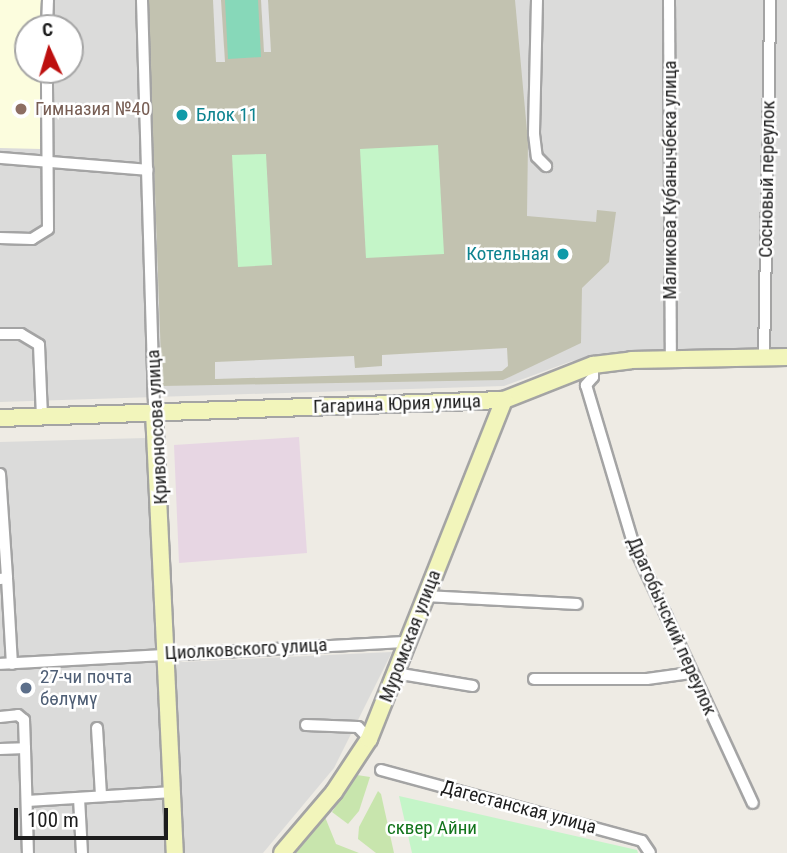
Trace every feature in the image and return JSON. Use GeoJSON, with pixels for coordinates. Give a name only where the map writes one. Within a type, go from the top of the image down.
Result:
{"type":"FeatureCollection","features":[{"type":"Feature","properties":{"kind":"main road","name":"Гагарина Юрия улица"},"geometry":{"type":"LineString","coordinates":[[0,418],[504,400],[593,365],[671,359],[787,358]]}},
{"type":"Feature","properties":{"kind":"main road","name":"Муромская улица"},"geometry":{"type":"LineString","coordinates":[[282,853],[334,792],[369,739],[504,400]]}},
{"type":"Feature","properties":{"kind":"main road","name":"Кривоносова улица"},"geometry":{"type":"LineString","coordinates":[[154,412],[175,853]]}},
{"type":"Feature","properties":{"kind":"street","name":"Кривоносова улица"},"geometry":{"type":"LineString","coordinates":[[142,0],[154,412]]}},
{"type":"Feature","properties":{"kind":"street"},"geometry":{"type":"LineString","coordinates":[[537,0],[534,134],[537,157],[546,166]]}},
{"type":"Feature","properties":{"kind":"street","name":"Маликова Кубанычбека улица"},"geometry":{"type":"LineString","coordinates":[[669,0],[671,359]]}},
{"type":"Feature","properties":{"kind":"street","name":"Сосновый переулок"},"geometry":{"type":"LineString","coordinates":[[764,358],[770,0]]}},
{"type":"Feature","properties":{"kind":"street"},"geometry":{"type":"LineString","coordinates":[[0,238],[32,239],[48,229],[47,84]]}},
{"type":"Feature","properties":{"kind":"street"},"geometry":{"type":"LineString","coordinates":[[0,158],[46,159],[148,170]]}},
{"type":"Feature","properties":{"kind":"street"},"geometry":{"type":"LineString","coordinates":[[0,334],[21,334],[39,345],[43,417]]}},
{"type":"Feature","properties":{"kind":"street","name":"Драгобычский переулок"},"geometry":{"type":"LineString","coordinates":[[593,365],[593,377],[586,385],[634,546],[753,803]]}},
{"type":"Feature","properties":{"kind":"street"},"geometry":{"type":"LineString","coordinates":[[0,478],[6,664]]}},
{"type":"Feature","properties":{"kind":"street"},"geometry":{"type":"LineString","coordinates":[[425,596],[577,604]]}},
{"type":"Feature","properties":{"kind":"street","name":"Циолковского улица"},"geometry":{"type":"LineString","coordinates":[[6,664],[167,652],[408,642]]}},
{"type":"Feature","properties":{"kind":"street"},"geometry":{"type":"LineString","coordinates":[[395,673],[473,686]]}},
{"type":"Feature","properties":{"kind":"street"},"geometry":{"type":"LineString","coordinates":[[534,679],[648,679],[691,673]]}},
{"type":"Feature","properties":{"kind":"street"},"geometry":{"type":"LineString","coordinates":[[0,717],[24,720],[28,853]]}},
{"type":"Feature","properties":{"kind":"street"},"geometry":{"type":"LineString","coordinates":[[306,725],[358,727],[369,739]]}},
{"type":"Feature","properties":{"kind":"street"},"geometry":{"type":"LineString","coordinates":[[97,728],[101,796]]}},
{"type":"Feature","properties":{"kind":"street"},"geometry":{"type":"LineString","coordinates":[[0,749],[25,748]]}},
{"type":"Feature","properties":{"kind":"street","name":"Дагестанская улица"},"geometry":{"type":"LineString","coordinates":[[381,770],[642,841],[650,853]]}},
{"type":"Feature","properties":{"kind":"street"},"geometry":{"type":"LineString","coordinates":[[26,801],[173,792]]}},
{"type":"Feature","properties":{"kind":"street"},"geometry":{"type":"LineString","coordinates":[[79,798],[82,853]]}},
{"type":"Feature","properties":{"kind":"shaded area"},"geometry":{"type":"Polygon","coordinates":[[[0,0],[787,0],[787,347],[613,354],[572,361],[504,386],[0,402],[0,0]]]}},
{"type":"Feature","properties":{"kind":"shaded area","name":"Гимназия №40"},"geometry":{"type":"Polygon","coordinates":[[[0,0],[42,0],[42,14],[14,14],[14,84],[42,84],[41,149],[0,148],[0,0]]]}},
{"type":"Feature","properties":{"kind":"shaded area"},"geometry":{"type":"Polygon","coordinates":[[[148,0],[515,0],[528,142],[527,216],[596,222],[597,210],[616,212],[609,262],[582,288],[581,343],[503,380],[162,386],[148,0]]]}},
{"type":"Feature","properties":{"kind":"shaded area"},"geometry":{"type":"Polygon","coordinates":[[[213,0],[221,0],[225,62],[216,62],[213,0]]]}},
{"type":"Feature","properties":{"kind":"shaded area"},"geometry":{"type":"Polygon","coordinates":[[[261,0],[268,0],[271,52],[264,52],[261,0]]]}},
{"type":"Feature","properties":{"kind":"shaded area"},"geometry":{"type":"Polygon","coordinates":[[[507,348],[508,366],[502,371],[215,379],[215,362],[354,356],[355,368],[382,366],[382,355],[507,348]]]}},
{"type":"Feature","properties":{"kind":"shaded area"},"geometry":{"type":"Polygon","coordinates":[[[299,437],[307,553],[179,563],[174,445],[299,437]]]}},
{"type":"Feature","properties":{"kind":"shaded area"},"geometry":{"type":"Polygon","coordinates":[[[146,438],[160,663],[392,652],[334,768],[263,853],[0,853],[0,442],[146,438]]]}},
{"type":"Feature","properties":{"kind":"green space"},"geometry":{"type":"Polygon","coordinates":[[[225,0],[258,0],[261,57],[228,59],[225,0]]]}},
{"type":"Feature","properties":{"kind":"green space"},"geometry":{"type":"Polygon","coordinates":[[[438,145],[444,254],[366,258],[360,149],[438,145]]]}},
{"type":"Feature","properties":{"kind":"green space"},"geometry":{"type":"Polygon","coordinates":[[[266,154],[272,265],[238,267],[232,155],[266,154]]]}},
{"type":"Feature","properties":{"kind":"green space"},"geometry":{"type":"Polygon","coordinates":[[[357,775],[370,777],[359,811],[348,824],[332,812],[357,775]]]}},
{"type":"Feature","properties":{"kind":"green space"},"geometry":{"type":"Polygon","coordinates":[[[378,791],[381,794],[394,853],[376,853],[358,839],[359,827],[378,791]]]}},
{"type":"Feature","properties":{"kind":"green space","name":"сквер Айни"},"geometry":{"type":"Polygon","coordinates":[[[399,796],[637,850],[638,853],[412,853],[399,796]]]}},
{"type":"Feature","properties":{"kind":"green space"},"geometry":{"type":"Polygon","coordinates":[[[325,817],[336,844],[359,853],[296,853],[325,817]]]}},
{"type":"Feature","properties":{"kind":"place","name":"Гимназия №40"},"geometry":{"type":"Point","coordinates":[21,109]}},
{"type":"Feature","properties":{"kind":"place","name":"Блок 11"},"geometry":{"type":"Point","coordinates":[182,115]}},
{"type":"Feature","properties":{"kind":"place","name":"Котельная"},"geometry":{"type":"Point","coordinates":[563,254]}},
{"type":"Feature","properties":{"kind":"place","name":"27-чи почта бөлүмү"},"geometry":{"type":"Point","coordinates":[26,688]}}]}
